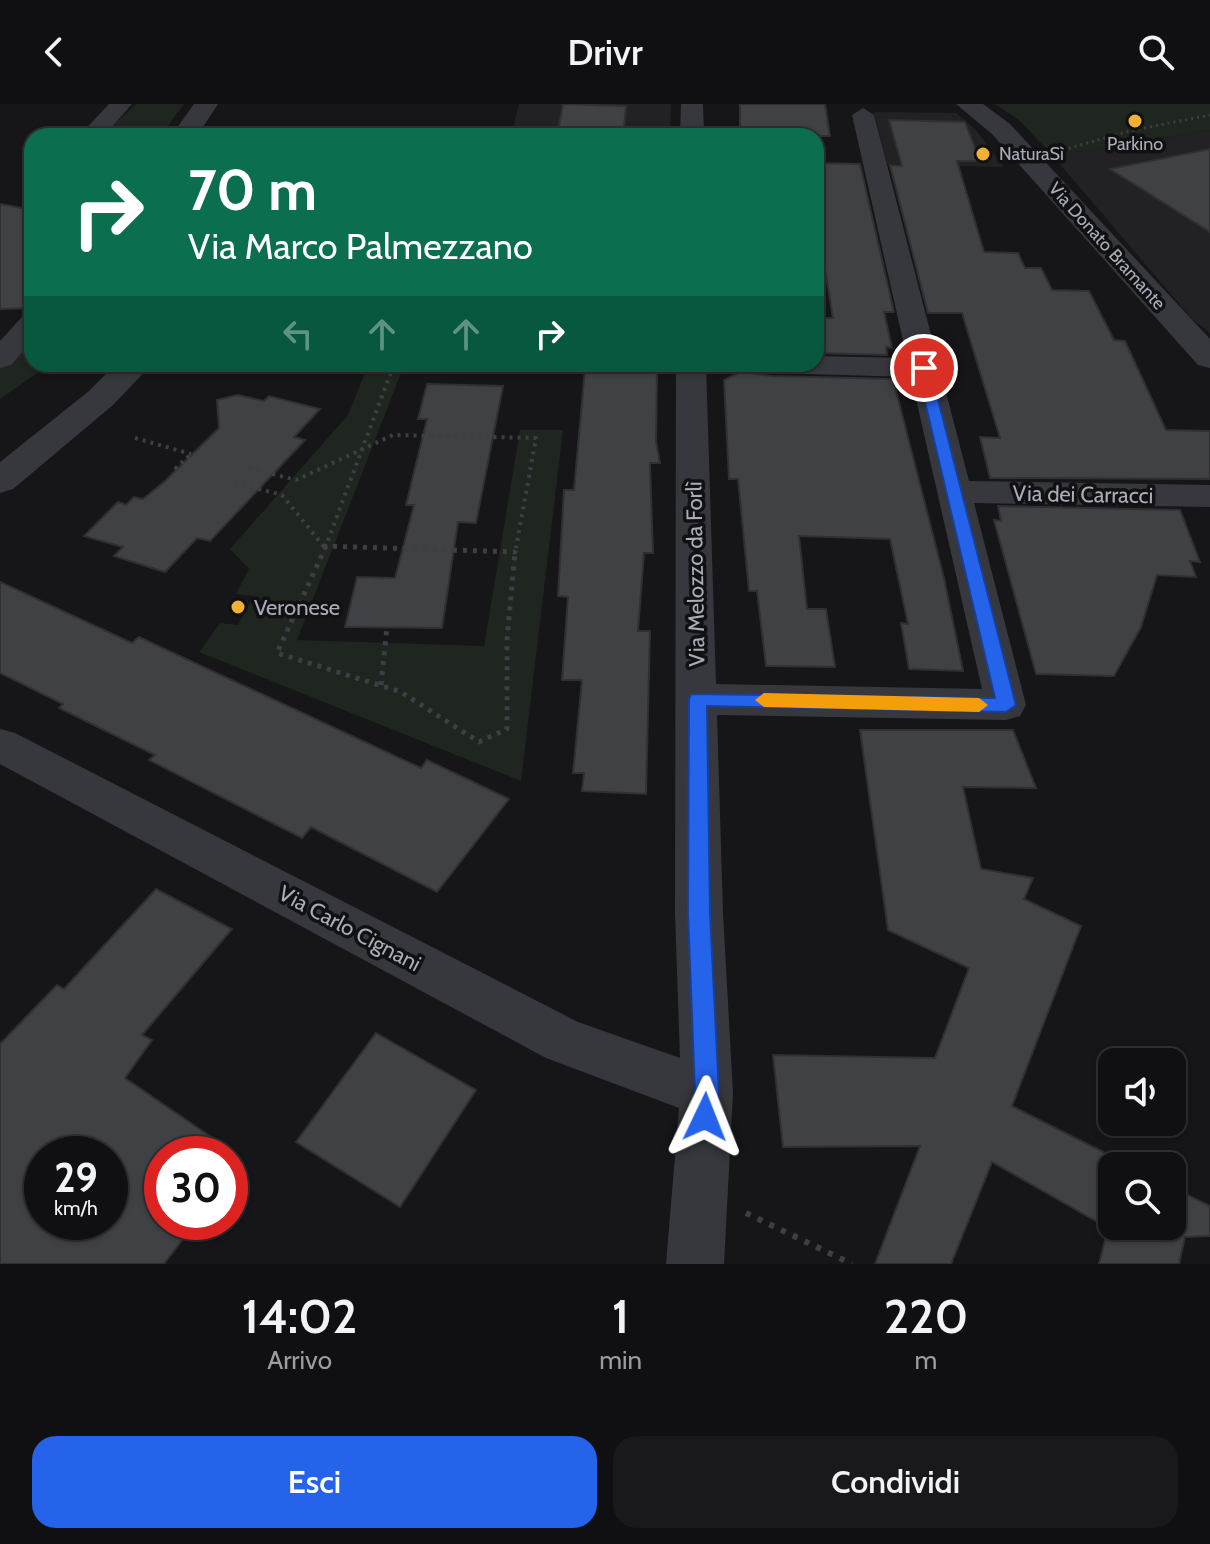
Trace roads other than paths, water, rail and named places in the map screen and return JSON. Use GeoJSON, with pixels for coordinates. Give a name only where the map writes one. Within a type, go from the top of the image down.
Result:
{"type":"FeatureCollection","features":[{"type":"Feature","properties":{"kind":"street"},"geometry":{"type":"LineString","coordinates":[[98,128],[121,104]]}},
{"type":"Feature","properties":{"kind":"street"},"geometry":{"type":"LineString","coordinates":[[190,128],[206,104]]}},
{"type":"Feature","properties":{"kind":"street"},"geometry":{"type":"LineString","coordinates":[[692,104],[692,128]]}},
{"type":"Feature","properties":{"kind":"street","name":"Via Donato Bramante"},"geometry":{"type":"LineString","coordinates":[[968,104],[1001,129],[1203,347]]}},
{"type":"Feature","properties":{"kind":"street"},"geometry":{"type":"LineString","coordinates":[[698,699],[1006,705],[863,115]]}},
{"type":"Feature","properties":{"kind":"street"},"geometry":{"type":"LineString","coordinates":[[824,365],[924,368]]}},
{"type":"Feature","properties":{"kind":"street"},"geometry":{"type":"LineString","coordinates":[[0,481],[101,398],[127,372]]}},
{"type":"Feature","properties":{"kind":"street","name":"Via Melozzo da Forlì"},"geometry":{"type":"LineString","coordinates":[[691,372],[699,913],[707,1093],[695,1264]]}},
{"type":"Feature","properties":{"kind":"street","name":"Via dei Carracci"},"geometry":{"type":"LineString","coordinates":[[956,492],[1210,496]]}},
{"type":"Feature","properties":{"kind":"street","name":"Via Carlo Cignani"},"geometry":{"type":"LineString","coordinates":[[0,745],[564,1041],[707,1093]]}},
{"type":"Feature","properties":{"kind":"place","name":"Parkino"},"geometry":{"type":"Point","coordinates":[1135,121]}},
{"type":"Feature","properties":{"kind":"place","name":"NaturaSì"},"geometry":{"type":"Point","coordinates":[983,154]}},
{"type":"Feature","properties":{"kind":"place","name":"Veronese"},"geometry":{"type":"Point","coordinates":[238,607]}}]}
